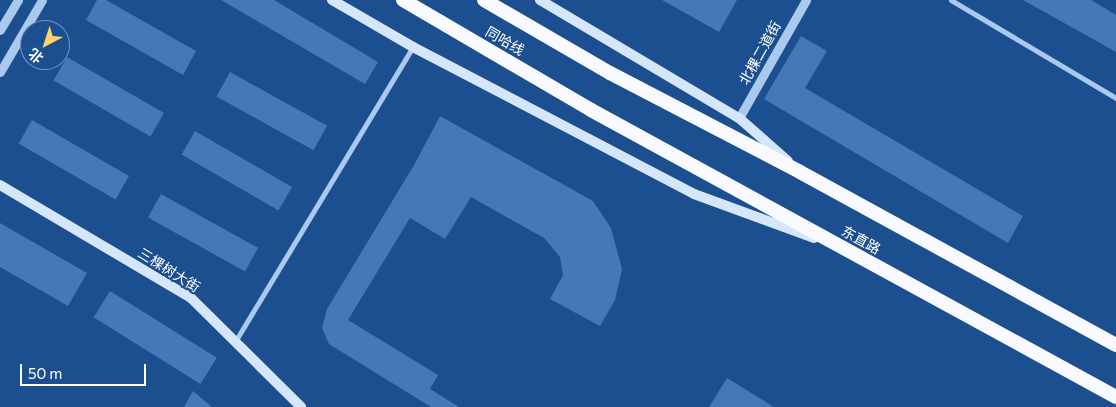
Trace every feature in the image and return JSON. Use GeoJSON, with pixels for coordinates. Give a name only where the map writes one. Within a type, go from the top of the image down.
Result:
{"type":"FeatureCollection","features":[{"type":"Feature","properties":{"kind":"highway","name":"同哈线"},"geometry":{"type":"LineString","coordinates":[[403,0],[591,110]]}},
{"type":"Feature","properties":{"kind":"highway","name":"同哈线"},"geometry":{"type":"LineString","coordinates":[[484,0],[610,73],[800,172]]}},
{"type":"Feature","properties":{"kind":"highway","name":"东直路"},"geometry":{"type":"LineString","coordinates":[[591,110],[1116,397]]}},
{"type":"Feature","properties":{"kind":"highway"},"geometry":{"type":"LineString","coordinates":[[800,172],[1116,345]]}},
{"type":"Feature","properties":{"kind":"main road"},"geometry":{"type":"LineString","coordinates":[[332,0],[413,47],[694,194],[837,246]]}},
{"type":"Feature","properties":{"kind":"main road"},"geometry":{"type":"LineString","coordinates":[[540,0],[739,118],[800,172]]}},
{"type":"Feature","properties":{"kind":"main road","name":"三棵树大街"},"geometry":{"type":"LineString","coordinates":[[0,184],[191,298],[236,340],[301,407]]}},
{"type":"Feature","properties":{"kind":"street"},"geometry":{"type":"LineString","coordinates":[[0,30],[18,0]]}},
{"type":"Feature","properties":{"kind":"street"},"geometry":{"type":"LineString","coordinates":[[0,72],[42,0]]}},
{"type":"Feature","properties":{"kind":"street","name":"北棵二道街"},"geometry":{"type":"LineString","coordinates":[[739,118],[806,0]]}},
{"type":"Feature","properties":{"kind":"street"},"geometry":{"type":"LineString","coordinates":[[951,0],[1116,98]]}},
{"type":"Feature","properties":{"kind":"street"},"geometry":{"type":"LineString","coordinates":[[236,340],[413,47]]}},
{"type":"Feature","properties":{"kind":"building"},"geometry":{"type":"Polygon","coordinates":[[[97,0],[106,0],[196,51],[183,75],[86,20],[97,0]]]}},
{"type":"Feature","properties":{"kind":"building"},"geometry":{"type":"Polygon","coordinates":[[[221,0],[274,0],[378,62],[365,84],[221,0]]]}},
{"type":"Feature","properties":{"kind":"building"},"geometry":{"type":"Polygon","coordinates":[[[662,0],[737,0],[719,32],[662,0]]]}},
{"type":"Feature","properties":{"kind":"building"},"geometry":{"type":"Polygon","coordinates":[[[1023,0],[1091,0],[1116,15],[1116,52],[1023,0]]]}},
{"type":"Feature","properties":{"kind":"building"},"geometry":{"type":"Polygon","coordinates":[[[801,36],[827,51],[805,88],[1023,216],[1008,243],[764,99],[801,36]]]}},
{"type":"Feature","properties":{"kind":"building"},"geometry":{"type":"Polygon","coordinates":[[[70,59],[164,113],[150,136],[54,80],[59,70],[70,70],[70,59]]]}},
{"type":"Feature","properties":{"kind":"building"},"geometry":{"type":"Polygon","coordinates":[[[230,72],[327,126],[314,150],[216,96],[230,72]]]}},
{"type":"Feature","properties":{"kind":"building"},"geometry":{"type":"Polygon","coordinates":[[[440,116],[593,201],[611,228],[622,269],[615,300],[600,326],[550,299],[563,275],[560,257],[544,238],[471,197],[445,239],[410,218],[348,320],[438,375],[430,389],[459,407],[431,407],[329,344],[322,328],[327,309],[414,165],[440,116]]]}},
{"type":"Feature","properties":{"kind":"building"},"geometry":{"type":"Polygon","coordinates":[[[32,120],[129,176],[115,199],[19,143],[32,120]]]}},
{"type":"Feature","properties":{"kind":"building"},"geometry":{"type":"Polygon","coordinates":[[[195,131],[292,187],[278,210],[182,154],[195,131]]]}},
{"type":"Feature","properties":{"kind":"building"},"geometry":{"type":"Polygon","coordinates":[[[161,194],[258,248],[245,271],[148,218],[161,194]]]}},
{"type":"Feature","properties":{"kind":"building"},"geometry":{"type":"Polygon","coordinates":[[[0,223],[87,273],[68,306],[0,267],[0,223]]]}},
{"type":"Feature","properties":{"kind":"building"},"geometry":{"type":"Polygon","coordinates":[[[110,291],[217,358],[200,384],[94,317],[110,291]]]}},
{"type":"Feature","properties":{"kind":"building"},"geometry":{"type":"Polygon","coordinates":[[[727,378],[774,407],[709,407],[727,378]]]}},
{"type":"Feature","properties":{"kind":"building"},"geometry":{"type":"Polygon","coordinates":[[[193,391],[212,407],[184,407],[193,391]]]}}]}
